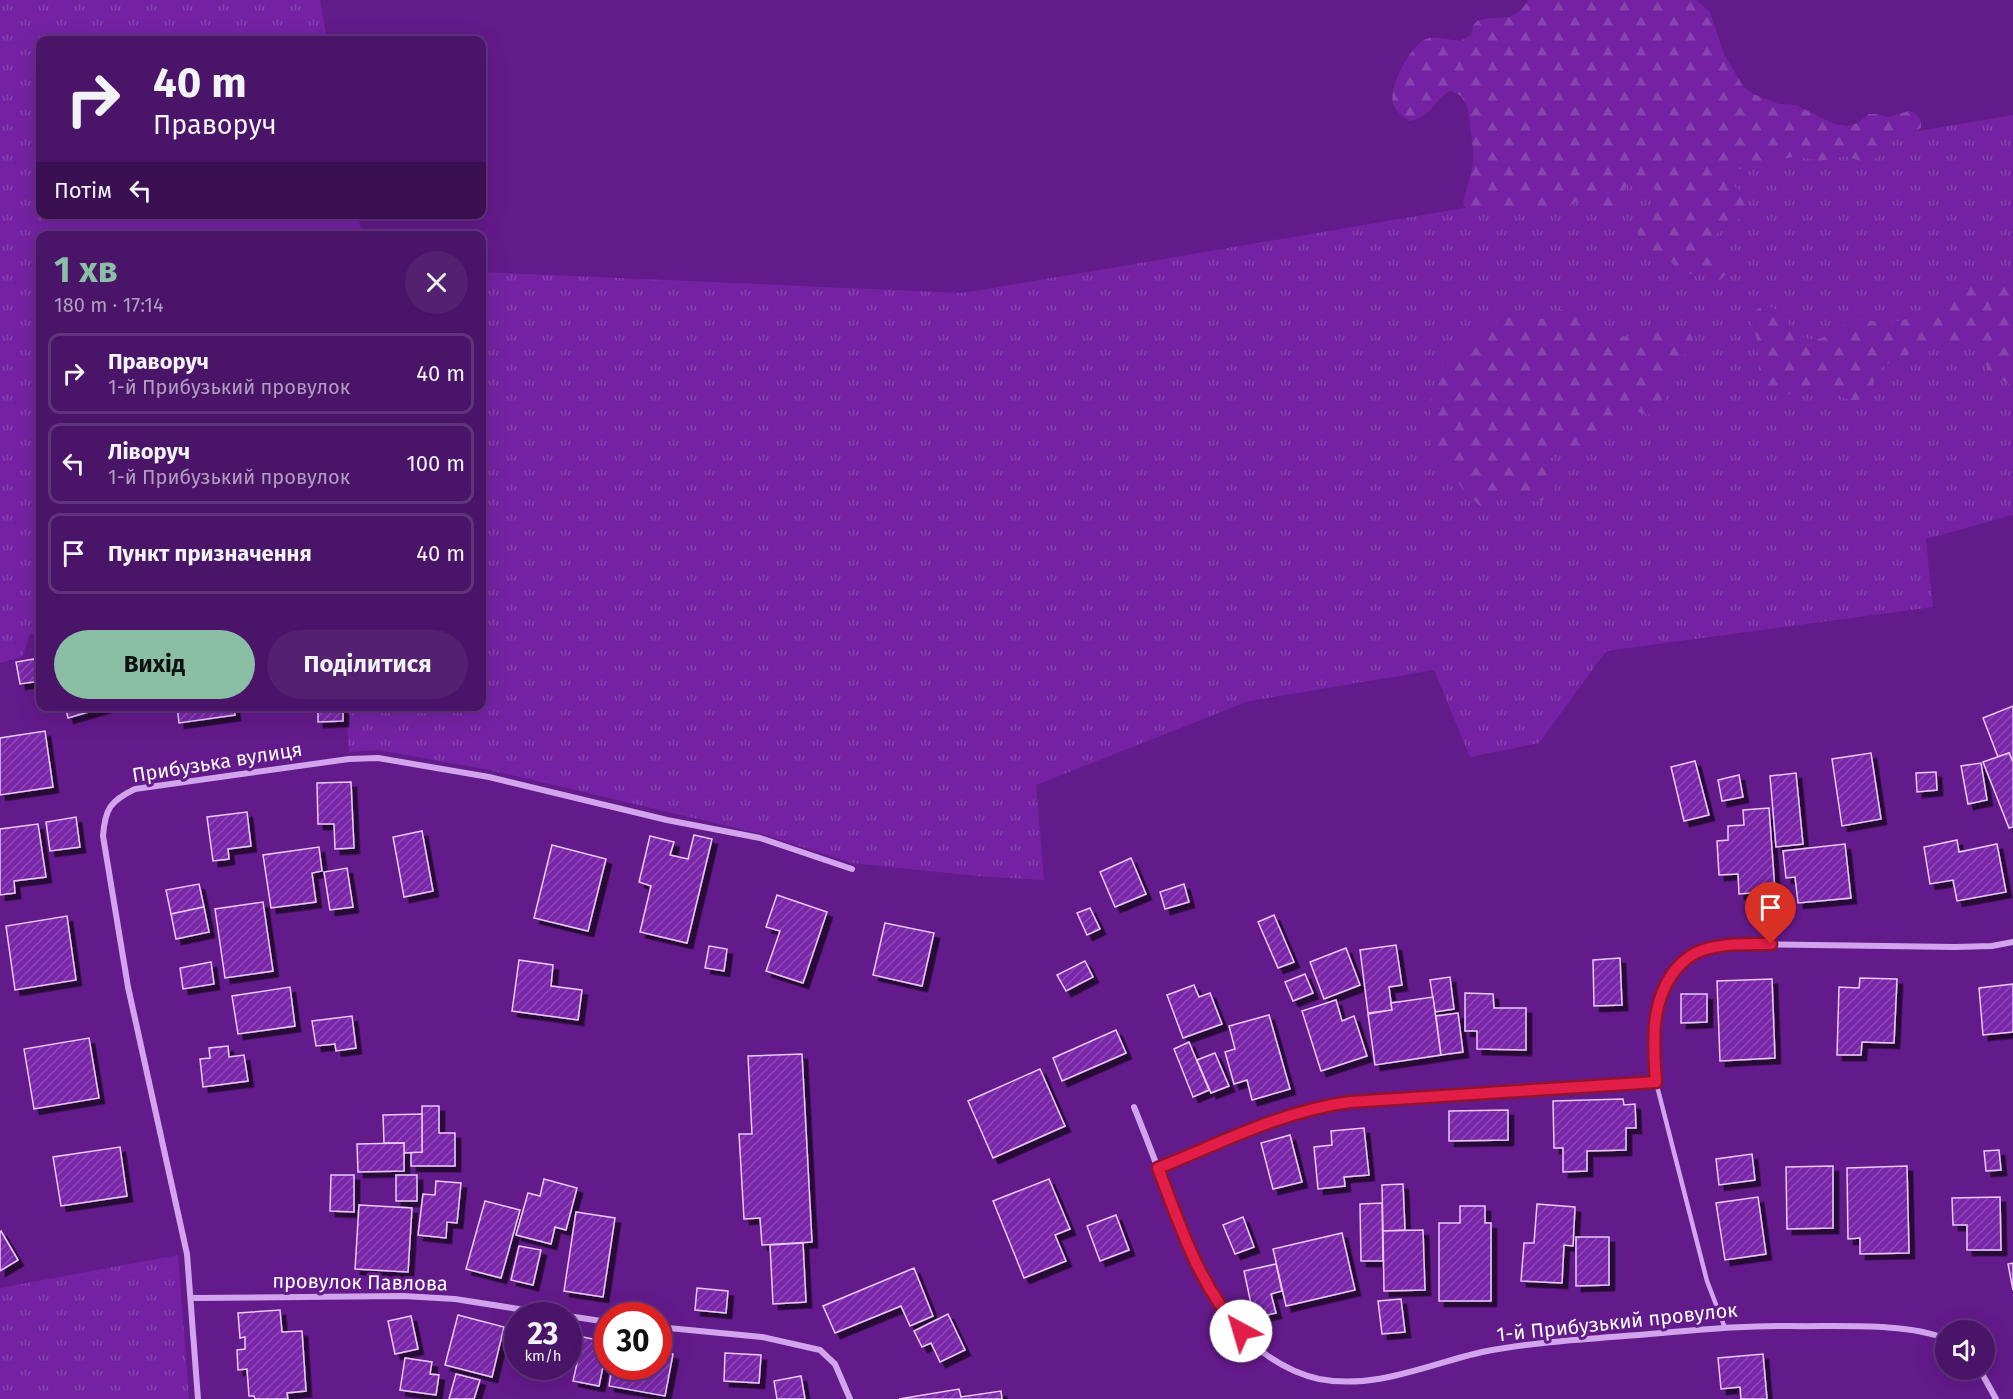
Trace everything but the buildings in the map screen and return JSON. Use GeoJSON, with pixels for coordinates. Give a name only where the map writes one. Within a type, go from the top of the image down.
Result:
{"type":"FeatureCollection","features":[{"type":"Feature","properties":{"kind":"street","name":"Прибузька вулиця"},"geometry":{"type":"LineString","coordinates":[[198,1399],[187,1254],[128,987],[103,836],[104,819],[108,808],[118,797],[135,789],[349,759],[378,758],[489,777],[667,820],[760,838],[852,869]]}},
{"type":"Feature","properties":{"kind":"street"},"geometry":{"type":"LineString","coordinates":[[1158,1168],[1290,1114],[1321,1106],[1350,1102],[1656,1082],[1653,1051],[1658,1000],[1668,978],[1683,961],[1701,950],[1723,945],[1748,944],[1955,947],[1992,946],[2013,942]]}},
{"type":"Feature","properties":{"kind":"street","name":"1-й Прибузький провулок"},"geometry":{"type":"LineString","coordinates":[[1134,1107],[1207,1286],[1228,1318],[1254,1345],[1285,1367],[1319,1379],[1356,1382],[1395,1376],[1482,1352],[1551,1342],[1749,1325],[1898,1329],[1935,1335]]}},
{"type":"Feature","properties":{"kind":"street","name":"провулок Павлова"},"geometry":{"type":"LineString","coordinates":[[191,1298],[403,1296],[455,1299],[504,1307]]}},
{"type":"Feature","properties":{"kind":"street"},"geometry":{"type":"LineString","coordinates":[[672,1328],[762,1337],[820,1350],[835,1365],[850,1399]]}},
{"type":"Feature","properties":{"kind":"street"},"geometry":{"type":"LineString","coordinates":[[1987,1380],[1996,1399]]}},
{"type":"Feature","properties":{"kind":"lane"},"geometry":{"type":"LineString","coordinates":[[1656,1082],[1707,1281],[1725,1328]]}},
{"type":"Feature","properties":{"kind":"green space"},"geometry":{"type":"Polygon","coordinates":[[[0,0],[320,0],[326,36],[36,36],[36,219],[359,219],[361,231],[36,231],[36,634],[30,634],[22,657],[0,663],[0,0]]]}},
{"type":"Feature","properties":{"kind":"green space"},"geometry":{"type":"Polygon","coordinates":[[[1528,0],[1696,0],[1710,12],[1724,54],[1743,86],[1753,94],[1779,104],[1796,105],[1834,124],[1847,126],[1858,123],[1869,114],[1888,117],[1909,111],[1915,113],[1921,120],[1921,128],[1890,143],[1879,156],[1865,163],[1846,156],[1819,161],[1795,156],[1759,166],[1727,171],[1723,174],[1724,178],[1743,193],[1749,204],[1744,216],[1723,228],[1715,239],[1716,248],[1727,273],[1720,280],[1703,274],[1687,274],[1647,248],[1639,240],[1637,230],[1647,208],[1658,197],[1656,191],[1644,180],[1628,182],[1618,212],[1609,219],[1602,219],[1591,200],[1540,212],[1517,211],[1494,206],[1473,213],[1466,209],[1463,203],[1473,165],[1473,149],[1468,108],[1461,96],[1450,91],[1428,113],[1409,121],[1394,107],[1392,97],[1394,88],[1407,59],[1418,44],[1424,40],[1437,38],[1461,41],[1472,34],[1473,26],[1477,21],[1505,18],[1517,14],[1528,0]]]}},
{"type":"Feature","properties":{"kind":"green space"},"geometry":{"type":"Polygon","coordinates":[[[2013,115],[2013,515],[1926,539],[1933,607],[1606,651],[1539,743],[1470,757],[1434,670],[1249,701],[1036,785],[1044,880],[977,876],[852,863],[762,834],[490,770],[378,750],[349,752],[346,711],[486,711],[486,272],[963,293],[2013,115]]]}},
{"type":"Feature","properties":{"kind":"green space"},"geometry":{"type":"Polygon","coordinates":[[[1970,280],[1997,287],[2013,281],[2013,385],[1990,373],[1977,346],[1969,339],[1922,350],[1887,364],[1878,373],[1868,394],[1861,399],[1849,400],[1818,385],[1805,387],[1783,397],[1766,385],[1762,379],[1752,313],[1762,307],[1777,310],[1802,337],[1817,339],[1852,321],[1890,322],[1917,316],[1930,309],[1953,287],[1970,280]]]}},
{"type":"Feature","properties":{"kind":"green space"},"geometry":{"type":"Polygon","coordinates":[[[1561,310],[1577,312],[1605,333],[1616,337],[1677,326],[1683,327],[1691,335],[1694,344],[1667,374],[1666,400],[1664,409],[1660,413],[1654,415],[1629,413],[1598,444],[1555,454],[1546,469],[1554,483],[1553,496],[1538,502],[1511,491],[1503,493],[1487,507],[1481,507],[1446,469],[1432,446],[1430,405],[1437,378],[1453,354],[1488,326],[1512,317],[1535,320],[1561,310]]]}},
{"type":"Feature","properties":{"kind":"green space"},"geometry":{"type":"Polygon","coordinates":[[[178,1255],[189,1399],[0,1399],[0,1288],[178,1255]]]}},
{"type":"Feature","properties":{"kind":"route"},"geometry":{"type":"LineString","coordinates":[[1241,1331],[1228,1318],[1207,1286],[1158,1168],[1290,1114],[1321,1106],[1350,1102],[1656,1082],[1653,1051],[1658,1000],[1668,978],[1683,961],[1701,950],[1723,945],[1771,944]]}}]}
